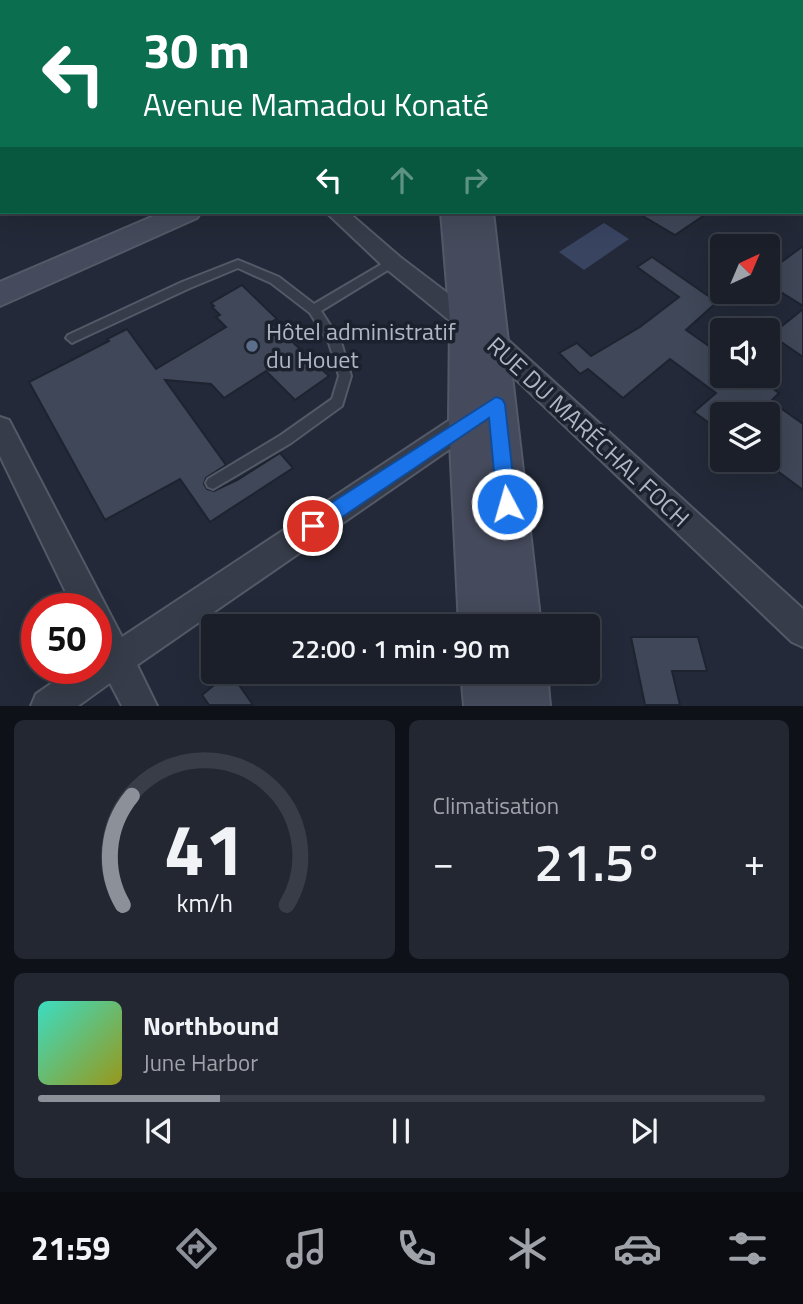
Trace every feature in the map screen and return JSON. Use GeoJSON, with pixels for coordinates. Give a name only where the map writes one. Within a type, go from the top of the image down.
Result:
{"type":"FeatureCollection","features":[{"type":"Feature","properties":{"kind":"main road"},"geometry":{"type":"LineString","coordinates":[[0,295],[182,214]]}},
{"type":"Feature","properties":{"kind":"main road"},"geometry":{"type":"LineString","coordinates":[[456,214],[479,331]]}},
{"type":"Feature","properties":{"kind":"main road"},"geometry":{"type":"LineString","coordinates":[[479,214],[481,614]]}},
{"type":"Feature","properties":{"kind":"main road"},"geometry":{"type":"LineString","coordinates":[[482,413],[517,614]]}},
{"type":"Feature","properties":{"kind":"main road"},"geometry":{"type":"LineString","coordinates":[[485,684],[487,705]]}},
{"type":"Feature","properties":{"kind":"main road"},"geometry":{"type":"LineString","coordinates":[[525,684],[527,705]]}},
{"type":"Feature","properties":{"kind":"street","name":"RUE DU MARÉCHAL FOCH"},"geometry":{"type":"LineString","coordinates":[[338,214],[392,262],[479,331],[803,631]]}},
{"type":"Feature","properties":{"kind":"street"},"geometry":{"type":"LineString","coordinates":[[48,705],[482,413]]}},
{"type":"Feature","properties":{"kind":"street"},"geometry":{"type":"LineString","coordinates":[[0,428],[82,593]]}},
{"type":"Feature","properties":{"kind":"street"},"geometry":{"type":"LineString","coordinates":[[112,652],[140,705]]}},
{"type":"Feature","properties":{"kind":"lane"},"geometry":{"type":"LineString","coordinates":[[314,310],[392,262]]}},
{"type":"Feature","properties":{"kind":"lane"},"geometry":{"type":"LineString","coordinates":[[72,338],[238,264],[275,280],[314,310],[335,342],[345,376],[337,402],[286,439],[213,483]]}},
{"type":"Feature","properties":{"kind":"water"},"geometry":{"type":"Polygon","coordinates":[[[604,223],[629,239],[584,270],[559,252],[604,223]]]}},
{"type":"Feature","properties":{"kind":"building"},"geometry":{"type":"Polygon","coordinates":[[[639,214],[706,214],[675,235],[639,214]]]}},
{"type":"Feature","properties":{"kind":"building"},"geometry":{"type":"Polygon","coordinates":[[[803,246],[803,306],[780,292],[780,263],[803,246]]]}},
{"type":"Feature","properties":{"kind":"building"},"geometry":{"type":"Polygon","coordinates":[[[652,257],[710,297],[710,304],[715,304],[686,330],[710,347],[710,388],[772,388],[779,393],[772,402],[710,402],[710,424],[694,412],[716,393],[670,359],[623,398],[588,369],[580,374],[559,353],[577,343],[591,356],[640,327],[679,297],[637,267],[652,257]]]}},
{"type":"Feature","properties":{"kind":"building"},"geometry":{"type":"Polygon","coordinates":[[[242,285],[277,319],[271,322],[329,376],[295,400],[266,371],[224,398],[211,384],[165,380],[226,465],[206,478],[204,484],[207,489],[214,491],[237,480],[280,453],[293,468],[210,522],[180,479],[105,520],[29,382],[127,329],[156,369],[226,327],[216,317],[220,315],[211,303],[242,285]]]}},
{"type":"Feature","properties":{"kind":"building"},"geometry":{"type":"Polygon","coordinates":[[[803,309],[803,357],[780,341],[780,328],[803,309]]]}},
{"type":"Feature","properties":{"kind":"building"},"geometry":{"type":"Polygon","coordinates":[[[780,407],[803,424],[803,490],[779,472],[780,407]]]}},
{"type":"Feature","properties":{"kind":"building"},"geometry":{"type":"Polygon","coordinates":[[[631,637],[698,637],[707,671],[672,671],[680,705],[645,705],[631,637]]]}},
{"type":"Feature","properties":{"kind":"building"},"geometry":{"type":"Polygon","coordinates":[[[215,684],[238,684],[253,705],[209,705],[202,695],[215,684]]]}},
{"type":"Feature","properties":{"kind":"place","name":"Hôtel administratif du Houet"},"geometry":{"type":"Point","coordinates":[252,346]}},
{"type":"Feature","properties":{"kind":"route"},"geometry":{"type":"LineString","coordinates":[[313,526],[496,404],[507,504]]}}]}
